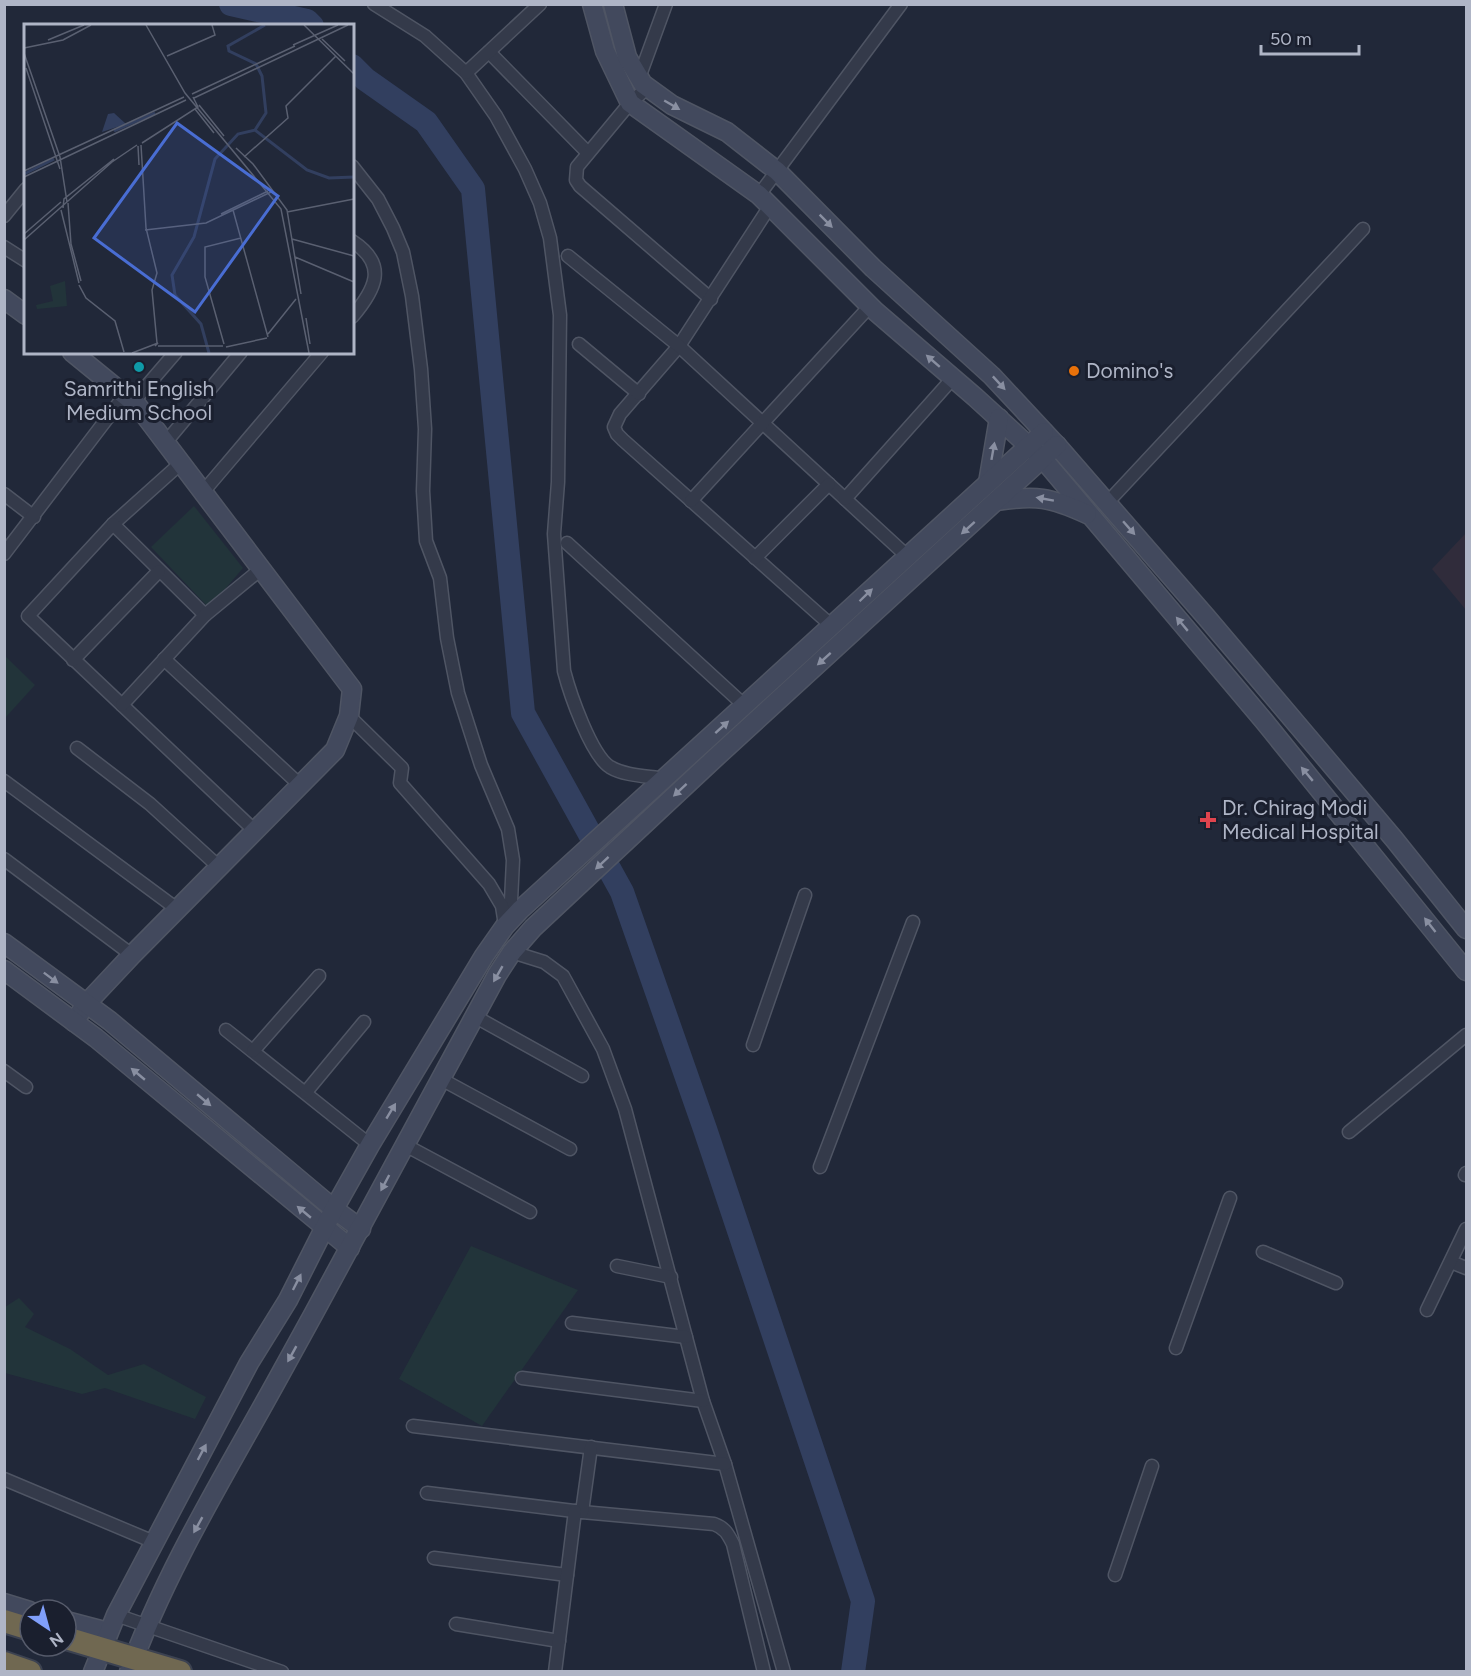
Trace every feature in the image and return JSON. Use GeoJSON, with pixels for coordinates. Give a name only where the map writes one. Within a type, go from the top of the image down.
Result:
{"type":"FeatureCollection","features":[{"type":"Feature","properties":{"kind":"highway"},"geometry":{"type":"LineString","coordinates":[[78,1639],[105,1640],[131,1664],[180,1671]]}},
{"type":"Feature","properties":{"kind":"highway"},"geometry":{"type":"LineString","coordinates":[[4,1663],[30,1671]]}},
{"type":"Feature","properties":{"kind":"street"},"geometry":{"type":"LineString","coordinates":[[374,4],[425,36],[466,73],[496,116],[525,169],[540,203],[550,238],[560,315],[558,482],[554,534],[561,651],[569,691],[595,751],[604,763],[612,769],[665,779]]}},
{"type":"Feature","properties":{"kind":"street"},"geometry":{"type":"LineString","coordinates":[[466,73],[540,4]]}},
{"type":"Feature","properties":{"kind":"street"},"geometry":{"type":"LineString","coordinates":[[592,4],[606,51],[630,103],[765,200],[870,306],[1030,445],[1279,739],[1467,971]]}},
{"type":"Feature","properties":{"kind":"street"},"geometry":{"type":"LineString","coordinates":[[613,4],[627,57],[643,83],[672,105],[727,132],[777,171],[873,268],[992,376],[1107,503],[1394,839],[1467,929]]}},
{"type":"Feature","properties":{"kind":"street"},"geometry":{"type":"LineString","coordinates":[[666,4],[643,83],[630,103],[577,167],[576,180],[580,186],[711,299]]}},
{"type":"Feature","properties":{"kind":"street"},"geometry":{"type":"LineString","coordinates":[[833,627],[617,434],[614,427],[616,421],[679,346],[711,299],[765,200],[777,171],[901,4]]}},
{"type":"Feature","properties":{"kind":"street"},"geometry":{"type":"LineString","coordinates":[[489,52],[588,153]]}},
{"type":"Feature","properties":{"kind":"street"},"geometry":{"type":"LineString","coordinates":[[354,169],[378,199],[403,252],[412,296],[421,369],[425,429],[423,491],[426,541],[440,578],[447,639],[458,693],[481,765],[508,829],[513,860],[512,919]]}},
{"type":"Feature","properties":{"kind":"street"},"geometry":{"type":"LineString","coordinates":[[4,216],[24,191]]}},
{"type":"Feature","properties":{"kind":"street"},"geometry":{"type":"LineString","coordinates":[[1107,503],[1364,229]]}},
{"type":"Feature","properties":{"kind":"street"},"geometry":{"type":"LineString","coordinates":[[354,242],[361,246],[372,259],[375,271],[373,288],[366,301],[354,315]]}},
{"type":"Feature","properties":{"kind":"street"},"geometry":{"type":"LineString","coordinates":[[4,247],[24,260]]}},
{"type":"Feature","properties":{"kind":"street"},"geometry":{"type":"LineString","coordinates":[[568,256],[679,346],[907,556]]}},
{"type":"Feature","properties":{"kind":"street"},"geometry":{"type":"LineString","coordinates":[[4,299],[24,314]]}},
{"type":"Feature","properties":{"kind":"street"},"geometry":{"type":"LineString","coordinates":[[691,501],[870,306]]}},
{"type":"Feature","properties":{"kind":"street"},"geometry":{"type":"LineString","coordinates":[[579,344],[639,394]]}},
{"type":"Feature","properties":{"kind":"street"},"geometry":{"type":"LineString","coordinates":[[74,354],[129,398],[166,442],[352,689],[349,716],[335,750],[132,955],[86,1004],[74,1022]]}},
{"type":"Feature","properties":{"kind":"street"},"geometry":{"type":"LineString","coordinates":[[4,554],[129,398],[174,354]]}},
{"type":"Feature","properties":{"kind":"street"},"geometry":{"type":"LineString","coordinates":[[166,442],[239,354]]}},
{"type":"Feature","properties":{"kind":"street"},"geometry":{"type":"LineString","coordinates":[[203,492],[320,354]]}},
{"type":"Feature","properties":{"kind":"street"},"geometry":{"type":"LineString","coordinates":[[845,499],[953,378]]}},
{"type":"Feature","properties":{"kind":"street"},"geometry":{"type":"LineString","coordinates":[[988,483],[999,418]]}},
{"type":"Feature","properties":{"kind":"street"},"geometry":{"type":"LineString","coordinates":[[93,1671],[116,1615],[154,1542],[249,1363],[288,1300],[334,1209],[484,956],[512,919],[1030,445],[1051,439]]}},
{"type":"Feature","properties":{"kind":"street"},"geometry":{"type":"LineString","coordinates":[[131,1664],[184,1550],[361,1229],[474,1016],[512,952],[533,928],[645,823],[1043,459],[1051,439]]}},
{"type":"Feature","properties":{"kind":"street"},"geometry":{"type":"LineString","coordinates":[[181,463],[113,524],[28,616],[255,831]]}},
{"type":"Feature","properties":{"kind":"street"},"geometry":{"type":"LineString","coordinates":[[755,558],[829,484]]}},
{"type":"Feature","properties":{"kind":"street"},"geometry":{"type":"LineString","coordinates":[[4,494],[34,517]]}},
{"type":"Feature","properties":{"kind":"street"},"geometry":{"type":"LineString","coordinates":[[996,501],[1021,497],[1047,499],[1060,502],[1091,516]]}},
{"type":"Feature","properties":{"kind":"street"},"geometry":{"type":"LineString","coordinates":[[113,524],[205,615]]}},
{"type":"Feature","properties":{"kind":"street"},"geometry":{"type":"LineString","coordinates":[[567,543],[745,706]]}},
{"type":"Feature","properties":{"kind":"street"},"geometry":{"type":"LineString","coordinates":[[122,705],[205,615],[261,569]]}},
{"type":"Feature","properties":{"kind":"street"},"geometry":{"type":"LineString","coordinates":[[73,660],[159,571]]}},
{"type":"Feature","properties":{"kind":"street"},"geometry":{"type":"LineString","coordinates":[[164,659],[300,786]]}},
{"type":"Feature","properties":{"kind":"street"},"geometry":{"type":"LineString","coordinates":[[349,716],[402,768],[400,783],[489,884],[512,919]]}},
{"type":"Feature","properties":{"kind":"street"},"geometry":{"type":"LineString","coordinates":[[77,748],[150,804],[219,867]]}},
{"type":"Feature","properties":{"kind":"street"},"geometry":{"type":"LineString","coordinates":[[4,781],[177,909]]}},
{"type":"Feature","properties":{"kind":"street"},"geometry":{"type":"LineString","coordinates":[[4,859],[132,955]]}},
{"type":"Feature","properties":{"kind":"street"},"geometry":{"type":"LineString","coordinates":[[753,1046],[805,895]]}},
{"type":"Feature","properties":{"kind":"street"},"geometry":{"type":"LineString","coordinates":[[819,1167],[913,922]]}},
{"type":"Feature","properties":{"kind":"street"},"geometry":{"type":"LineString","coordinates":[[4,943],[110,1021],[334,1209],[361,1229]]}},
{"type":"Feature","properties":{"kind":"street"},"geometry":{"type":"LineString","coordinates":[[512,952],[544,962],[564,976],[603,1048],[625,1109],[703,1401],[725,1464],[784,1671]]}},
{"type":"Feature","properties":{"kind":"street"},"geometry":{"type":"LineString","coordinates":[[4,970],[74,1022],[350,1248]]}},
{"type":"Feature","properties":{"kind":"street"},"geometry":{"type":"LineString","coordinates":[[253,1051],[319,976]]}},
{"type":"Feature","properties":{"kind":"street"},"geometry":{"type":"LineString","coordinates":[[474,1016],[582,1077]]}},
{"type":"Feature","properties":{"kind":"street"},"geometry":{"type":"LineString","coordinates":[[306,1092],[364,1022]]}},
{"type":"Feature","properties":{"kind":"street"},"geometry":{"type":"LineString","coordinates":[[226,1030],[306,1092],[370,1146]]}},
{"type":"Feature","properties":{"kind":"street"},"geometry":{"type":"LineString","coordinates":[[1349,1132],[1467,1035]]}},
{"type":"Feature","properties":{"kind":"street"},"geometry":{"type":"LineString","coordinates":[[4,1071],[26,1087]]}},
{"type":"Feature","properties":{"kind":"street"},"geometry":{"type":"LineString","coordinates":[[441,1079],[570,1149]]}},
{"type":"Feature","properties":{"kind":"street"},"geometry":{"type":"LineString","coordinates":[[405,1145],[530,1212]]}},
{"type":"Feature","properties":{"kind":"street"},"geometry":{"type":"LineString","coordinates":[[1176,1348],[1230,1198]]}},
{"type":"Feature","properties":{"kind":"street"},"geometry":{"type":"LineString","coordinates":[[1427,1310],[1467,1229]]}},
{"type":"Feature","properties":{"kind":"street"},"geometry":{"type":"LineString","coordinates":[[1263,1252],[1336,1283]]}},
{"type":"Feature","properties":{"kind":"street"},"geometry":{"type":"LineString","coordinates":[[1451,1262],[1467,1268]]}},
{"type":"Feature","properties":{"kind":"street"},"geometry":{"type":"LineString","coordinates":[[617,1266],[671,1277]]}},
{"type":"Feature","properties":{"kind":"street"},"geometry":{"type":"LineString","coordinates":[[573,1323],[686,1337]]}},
{"type":"Feature","properties":{"kind":"street"},"geometry":{"type":"LineString","coordinates":[[522,1378],[703,1401]]}},
{"type":"Feature","properties":{"kind":"street"},"geometry":{"type":"LineString","coordinates":[[413,1426],[725,1464]]}},
{"type":"Feature","properties":{"kind":"street"},"geometry":{"type":"LineString","coordinates":[[555,1671],[567,1575],[591,1447]]}},
{"type":"Feature","properties":{"kind":"street"},"geometry":{"type":"LineString","coordinates":[[1114,1575],[1152,1466]]}},
{"type":"Feature","properties":{"kind":"street"},"geometry":{"type":"LineString","coordinates":[[4,1479],[154,1542]]}},
{"type":"Feature","properties":{"kind":"street"},"geometry":{"type":"LineString","coordinates":[[427,1493],[714,1524],[722,1527],[733,1544],[764,1671]]}},
{"type":"Feature","properties":{"kind":"street"},"geometry":{"type":"LineString","coordinates":[[434,1558],[567,1575]]}},
{"type":"Feature","properties":{"kind":"street"},"geometry":{"type":"LineString","coordinates":[[116,1615],[282,1671]]}},
{"type":"Feature","properties":{"kind":"street"},"geometry":{"type":"LineString","coordinates":[[456,1624],[559,1641]]}},
{"type":"Feature","properties":{"kind":"street"},"geometry":{"type":"LineString","coordinates":[[78,1627],[105,1640]]}},
{"type":"Feature","properties":{"kind":"shaded area"},"geometry":{"type":"Polygon","coordinates":[[[194,506],[243,568],[209,608],[151,547],[194,506]]]}},
{"type":"Feature","properties":{"kind":"shaded area"},"geometry":{"type":"Polygon","coordinates":[[[1466,533],[1466,610],[1432,569],[1466,533]]]}},
{"type":"Feature","properties":{"kind":"shaded area"},"geometry":{"type":"Polygon","coordinates":[[[5,656],[35,685],[4,718],[5,656]]]}},
{"type":"Feature","properties":{"kind":"shaded area"},"geometry":{"type":"Polygon","coordinates":[[[471,1246],[578,1290],[482,1426],[399,1379],[471,1246]]]}},
{"type":"Feature","properties":{"kind":"shaded area"},"geometry":{"type":"Polygon","coordinates":[[[19,1298],[34,1314],[25,1327],[70,1349],[108,1375],[144,1364],[206,1397],[195,1419],[105,1388],[82,1394],[5,1373],[5,1307],[19,1298]]]}},
{"type":"Feature","properties":{"kind":"waterway"},"geometry":{"type":"LineString","coordinates":[[231,4],[307,21],[310,24]]}},
{"type":"Feature","properties":{"kind":"waterway"},"geometry":{"type":"LineString","coordinates":[[354,68],[365,79],[426,122],[473,189],[523,713],[622,892],[705,1129],[863,1601],[853,1672]]}},
{"type":"Feature","properties":{"kind":"place","name":"Samrithi English Medium School"},"geometry":{"type":"Point","coordinates":[139,367]}},
{"type":"Feature","properties":{"kind":"place","name":"Domino's"},"geometry":{"type":"Point","coordinates":[1074,371]}},
{"type":"Feature","properties":{"kind":"place","name":"Dr. Chirag Modi Medical Hospital"},"geometry":{"type":"Point","coordinates":[1208,820]}}]}
